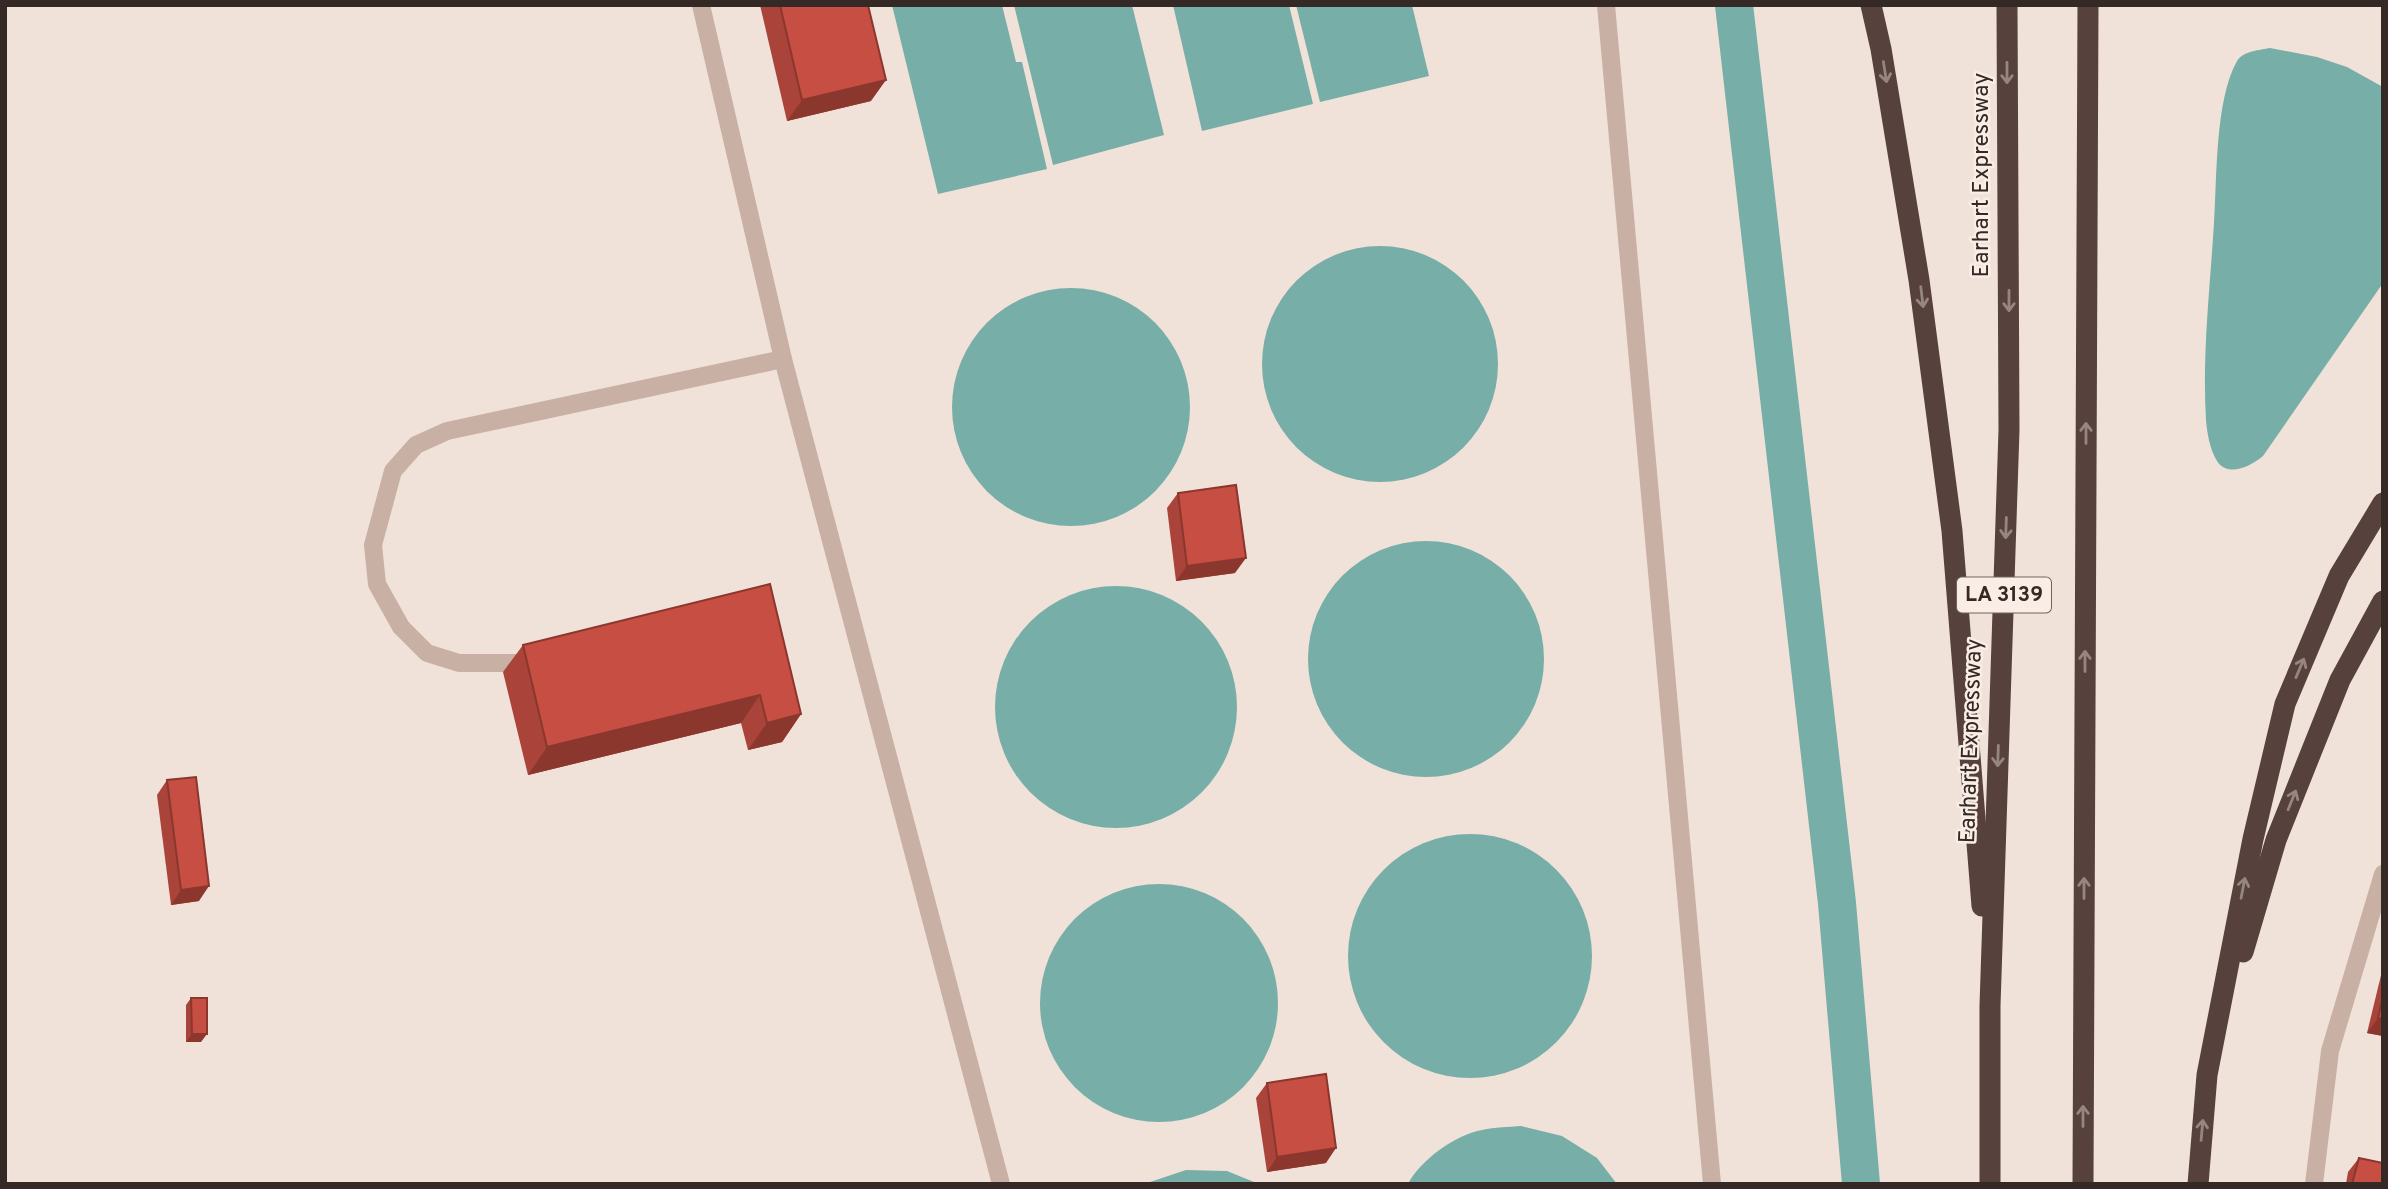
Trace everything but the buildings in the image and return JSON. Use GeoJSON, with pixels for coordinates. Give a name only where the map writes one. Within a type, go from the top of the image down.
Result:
{"type":"FeatureCollection","features":[{"type":"Feature","properties":{"kind":"highway"},"geometry":{"type":"LineString","coordinates":[[1871,5],[1881,49],[1919,279],[1952,531],[1990,1006]]}},
{"type":"Feature","properties":{"kind":"highway","name":"Earhart Expressway"},"geometry":{"type":"LineString","coordinates":[[1990,1184],[1990,1006],[2009,430],[2007,5]]}},
{"type":"Feature","properties":{"kind":"highway","name":"LA 3139"},"geometry":{"type":"LineString","coordinates":[[2083,1184],[2088,5]]}},
{"type":"Feature","properties":{"kind":"highway"},"geometry":{"type":"LineString","coordinates":[[2198,1184],[2207,1075],[2253,839],[2285,704],[2339,576],[2383,503]]}},
{"type":"Feature","properties":{"kind":"highway"},"geometry":{"type":"LineString","coordinates":[[2207,1075],[2276,840],[2340,680],[2383,601]]}},
{"type":"Feature","properties":{"kind":"lane"},"geometry":{"type":"LineString","coordinates":[[702,5],[783,359],[1001,1184]]}},
{"type":"Feature","properties":{"kind":"lane"},"geometry":{"type":"LineString","coordinates":[[1606,5],[1712,1184]]}},
{"type":"Feature","properties":{"kind":"lane"},"geometry":{"type":"LineString","coordinates":[[525,663],[459,663],[427,653],[401,627],[377,584],[373,545],[393,471],[416,445],[447,431],[783,359]]}},
{"type":"Feature","properties":{"kind":"lane"},"geometry":{"type":"LineString","coordinates":[[2314,1184],[2330,1051],[2383,874]]}},
{"type":"Feature","properties":{"kind":"water"},"geometry":{"type":"Polygon","coordinates":[[[892,5],[1002,5],[1016,62],[1022,62],[1047,169],[938,194],[892,5]]]}},
{"type":"Feature","properties":{"kind":"water"},"geometry":{"type":"Polygon","coordinates":[[[1014,5],[1132,5],[1164,135],[1053,165],[1014,5]]]}},
{"type":"Feature","properties":{"kind":"water"},"geometry":{"type":"Polygon","coordinates":[[[1173,5],[1289,5],[1313,104],[1202,131],[1173,5]]]}},
{"type":"Feature","properties":{"kind":"water"},"geometry":{"type":"Polygon","coordinates":[[[1296,5],[1412,5],[1429,76],[1320,102],[1296,5]]]}},
{"type":"Feature","properties":{"kind":"water"},"geometry":{"type":"Polygon","coordinates":[[[2270,48],[2317,57],[2347,67],[2383,87],[2383,283],[2263,456],[2233,470],[2217,461],[2209,441],[2206,420],[2206,346],[2218,140],[2225,96],[2237,61],[2247,53],[2270,48]]]}},
{"type":"Feature","properties":{"kind":"water"},"geometry":{"type":"Polygon","coordinates":[[[1368,246],[1392,246],[1436,260],[1464,280],[1489,319],[1496,341],[1496,387],[1489,409],[1464,448],[1436,468],[1414,477],[1392,482],[1368,482],[1324,468],[1296,448],[1276,420],[1267,398],[1262,376],[1262,352],[1276,308],[1296,280],[1324,260],[1346,251],[1368,246]]]}},
{"type":"Feature","properties":{"kind":"water"},"geometry":{"type":"Polygon","coordinates":[[[1071,288],[1116,297],[1137,308],[1155,323],[1170,341],[1181,362],[1190,407],[1181,452],[1170,473],[1155,491],[1137,506],[1116,517],[1071,526],[1026,517],[1005,506],[987,491],[972,473],[961,452],[952,407],[961,362],[972,341],[987,323],[1005,308],[1026,297],[1071,288]]]}},
{"type":"Feature","properties":{"kind":"water"},"geometry":{"type":"Polygon","coordinates":[[[1414,541],[1438,541],[1482,555],[1510,575],[1525,593],[1535,614],[1542,636],[1542,682],[1535,704],[1525,725],[1510,743],[1492,758],[1460,772],[1438,777],[1414,777],[1392,772],[1360,758],[1334,734],[1327,725],[1313,693],[1308,671],[1308,647],[1313,625],[1327,593],[1351,567],[1360,560],[1392,546],[1414,541]]]}},
{"type":"Feature","properties":{"kind":"water"},"geometry":{"type":"Polygon","coordinates":[[[1104,586],[1128,586],[1173,600],[1202,621],[1217,640],[1228,661],[1235,683],[1235,731],[1228,753],[1217,774],[1202,793],[1173,814],[1151,823],[1128,828],[1104,828],[1059,814],[1039,801],[1022,784],[1009,764],[1000,742],[995,719],[995,695],[1009,650],[1022,630],[1039,613],[1059,600],[1081,591],[1104,586]]]}},
{"type":"Feature","properties":{"kind":"water"},"geometry":{"type":"Polygon","coordinates":[[[1470,834],[1517,844],[1538,855],[1556,870],[1571,888],[1582,909],[1592,956],[1582,1003],[1571,1024],[1556,1042],[1538,1057],[1517,1068],[1470,1078],[1423,1068],[1402,1057],[1384,1042],[1369,1024],[1358,1003],[1348,956],[1358,909],[1369,888],[1384,870],[1402,855],[1423,844],[1470,834]]]}},
{"type":"Feature","properties":{"kind":"water"},"geometry":{"type":"Polygon","coordinates":[[[1147,884],[1171,884],[1194,889],[1215,898],[1235,911],[1251,927],[1273,968],[1278,1003],[1276,1026],[1269,1049],[1251,1079],[1235,1095],[1194,1117],[1171,1122],[1147,1122],[1124,1117],[1103,1108],[1083,1095],[1067,1079],[1045,1038],[1040,1015],[1040,991],[1045,968],[1054,947],[1067,927],[1083,911],[1124,889],[1147,884]]]}},
{"type":"Feature","properties":{"kind":"water"},"geometry":{"type":"Polygon","coordinates":[[[1521,1126],[1562,1136],[1597,1158],[1617,1184],[1408,1184],[1430,1157],[1462,1137],[1487,1129],[1521,1126]]]}},
{"type":"Feature","properties":{"kind":"water"},"geometry":{"type":"Polygon","coordinates":[[[1186,1170],[1227,1171],[1259,1184],[1144,1184],[1186,1170]]]}},
{"type":"Feature","properties":{"kind":"waterway"},"geometry":{"type":"LineString","coordinates":[[1734,5],[1837,903],[1861,1184]]}}]}
